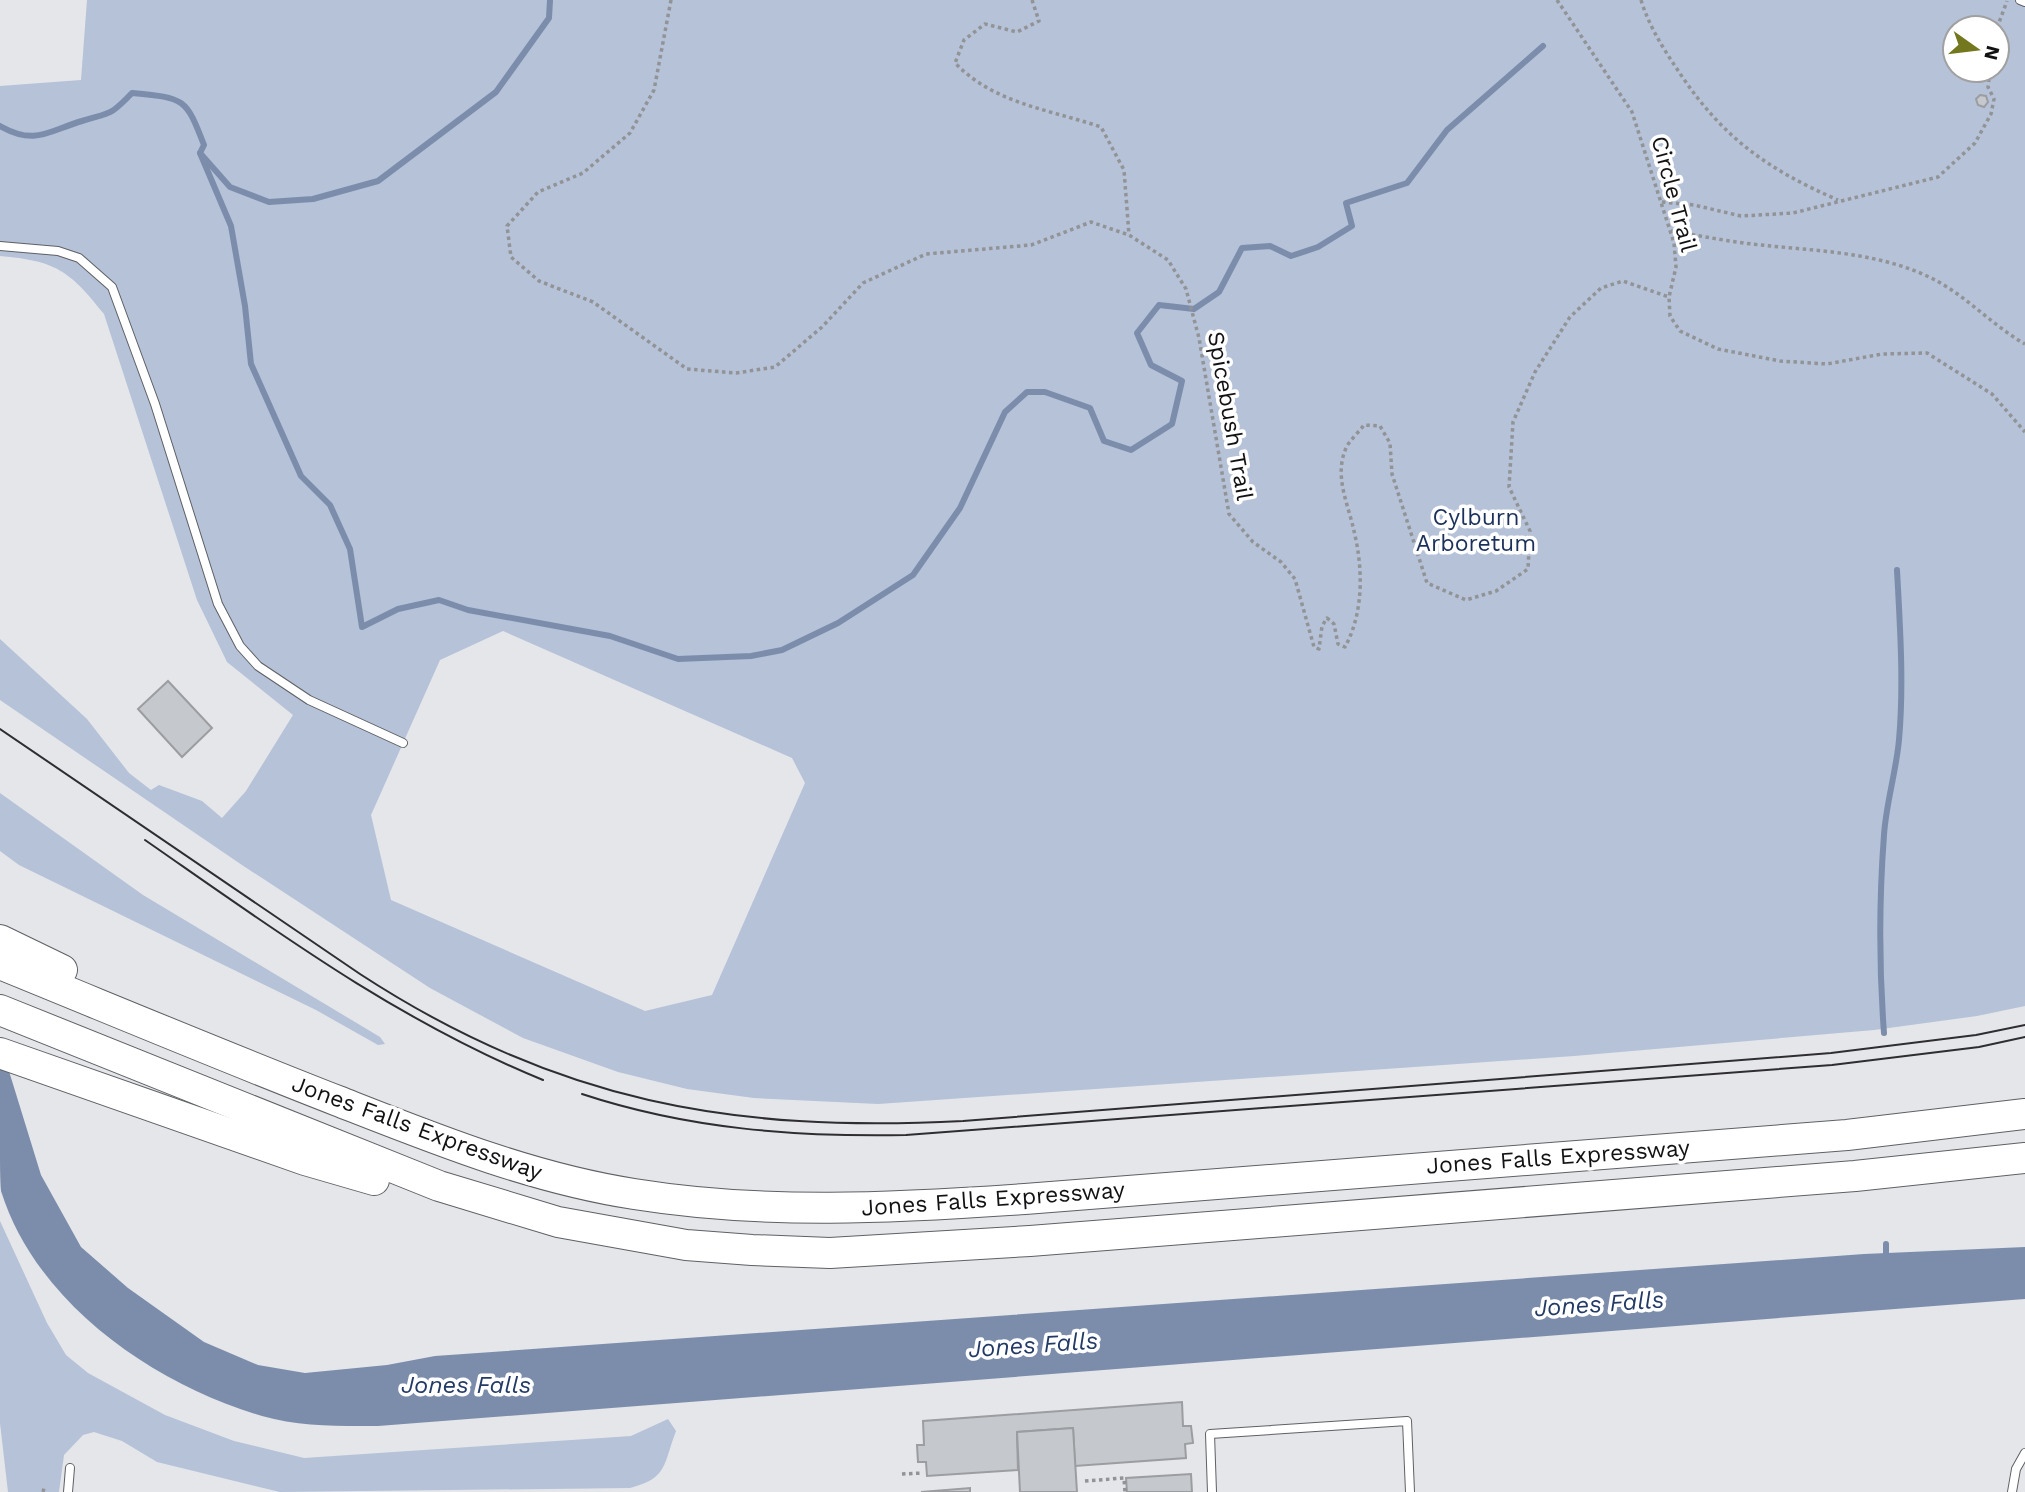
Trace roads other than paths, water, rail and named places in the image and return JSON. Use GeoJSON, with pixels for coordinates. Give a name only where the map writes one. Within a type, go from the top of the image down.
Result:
{"type":"FeatureCollection","features":[{"type":"Feature","properties":{"kind":"highway","name":"Jones Falls Expressway"},"geometry":{"type":"LineString","coordinates":[[4,954],[252,1068],[503,1164],[632,1194],[768,1209],[906,1208],[1847,1135],[2025,1114]]}},
{"type":"Feature","properties":{"kind":"highway","name":"Jones Falls Expressway"},"geometry":{"type":"LineString","coordinates":[[0,1010],[427,1182],[558,1222],[686,1245],[752,1250],[830,1253],[912,1250],[1855,1177],[2025,1158]]}},
{"type":"Feature","properties":{"kind":"highway"},"geometry":{"type":"LineString","coordinates":[[0,1053],[305,1160],[438,1198],[558,1222]]}},
{"type":"Feature","properties":{"kind":"lane"},"geometry":{"type":"LineString","coordinates":[[2020,0],[2025,2]]}},
{"type":"Feature","properties":{"kind":"lane"},"geometry":{"type":"LineString","coordinates":[[0,246],[58,251],[79,258],[112,287],[155,404],[218,604],[240,646],[258,666],[309,700],[403,743]]}},
{"type":"Feature","properties":{"kind":"lane"},"geometry":{"type":"LineString","coordinates":[[1212,1492],[1210,1434],[1406,1421],[1410,1492]]}},
{"type":"Feature","properties":{"kind":"lane"},"geometry":{"type":"LineString","coordinates":[[2012,1492],[2016,1469],[2025,1453]]}},
{"type":"Feature","properties":{"kind":"lane"},"geometry":{"type":"LineString","coordinates":[[68,1492],[70,1468]]}},
{"type":"Feature","properties":{"kind":"water","name":"Jones Falls"},"geometry":{"type":"Polygon","coordinates":[[[0,1042],[41,1175],[81,1247],[128,1288],[204,1342],[258,1365],[305,1373],[387,1365],[435,1356],[1864,1254],[2025,1247],[2025,1299],[378,1426],[291,1422],[262,1416],[221,1402],[180,1383],[141,1360],[104,1333],[70,1303],[41,1269],[18,1232],[1,1191],[0,1042]]]}},
{"type":"Feature","properties":{"kind":"waterway"},"geometry":{"type":"LineString","coordinates":[[0,126],[23,135],[42,135],[110,112],[132,93],[173,99],[181,103],[193,118],[204,145],[200,153],[230,187],[269,202],[313,199],[378,181],[496,92],[549,18],[550,0]]}},
{"type":"Feature","properties":{"kind":"waterway"},"geometry":{"type":"LineString","coordinates":[[200,153],[231,226],[245,306],[251,364],[301,476],[330,505],[350,549],[362,627],[398,609],[439,600],[468,610],[610,636],[678,659],[751,656],[782,650],[838,623],[913,575],[960,508],[1005,412],[1027,392],[1045,392],[1090,408],[1104,441],[1131,450],[1172,424],[1182,381],[1151,365],[1137,333],[1159,305],[1194,309],[1219,292],[1242,248],[1270,246],[1291,256],[1318,247],[1352,226],[1346,203],[1407,183],[1447,130],[1543,46]]}},
{"type":"Feature","properties":{"kind":"waterway"},"geometry":{"type":"LineString","coordinates":[[1884,1033],[1880,959],[1882,860],[1885,823],[1899,740],[1901,698],[1897,570]]}},
{"type":"Feature","properties":{"kind":"waterway"},"geometry":{"type":"LineString","coordinates":[[1886,1244],[1886,1260]]}},
{"type":"Feature","properties":{"kind":"tram line"},"geometry":{"type":"LineString","coordinates":[[0,729],[360,974],[433,1018],[505,1053],[576,1080],[649,1100],[723,1114],[799,1121],[963,1121],[1831,1053],[1976,1035],[2025,1025]]}},
{"type":"Feature","properties":{"kind":"tram line"},"geometry":{"type":"LineString","coordinates":[[145,840],[289,939],[387,1002],[438,1030],[543,1080]]}},
{"type":"Feature","properties":{"kind":"tram line"},"geometry":{"type":"LineString","coordinates":[[582,1094],[622,1106],[702,1123],[783,1132],[906,1135],[1832,1065],[1979,1047],[2025,1037]]}},
{"type":"Feature","properties":{"kind":"park label","name":"Cylburn Arboretum"},"geometry":{"type":"Point","coordinates":[1476,530]}}]}
